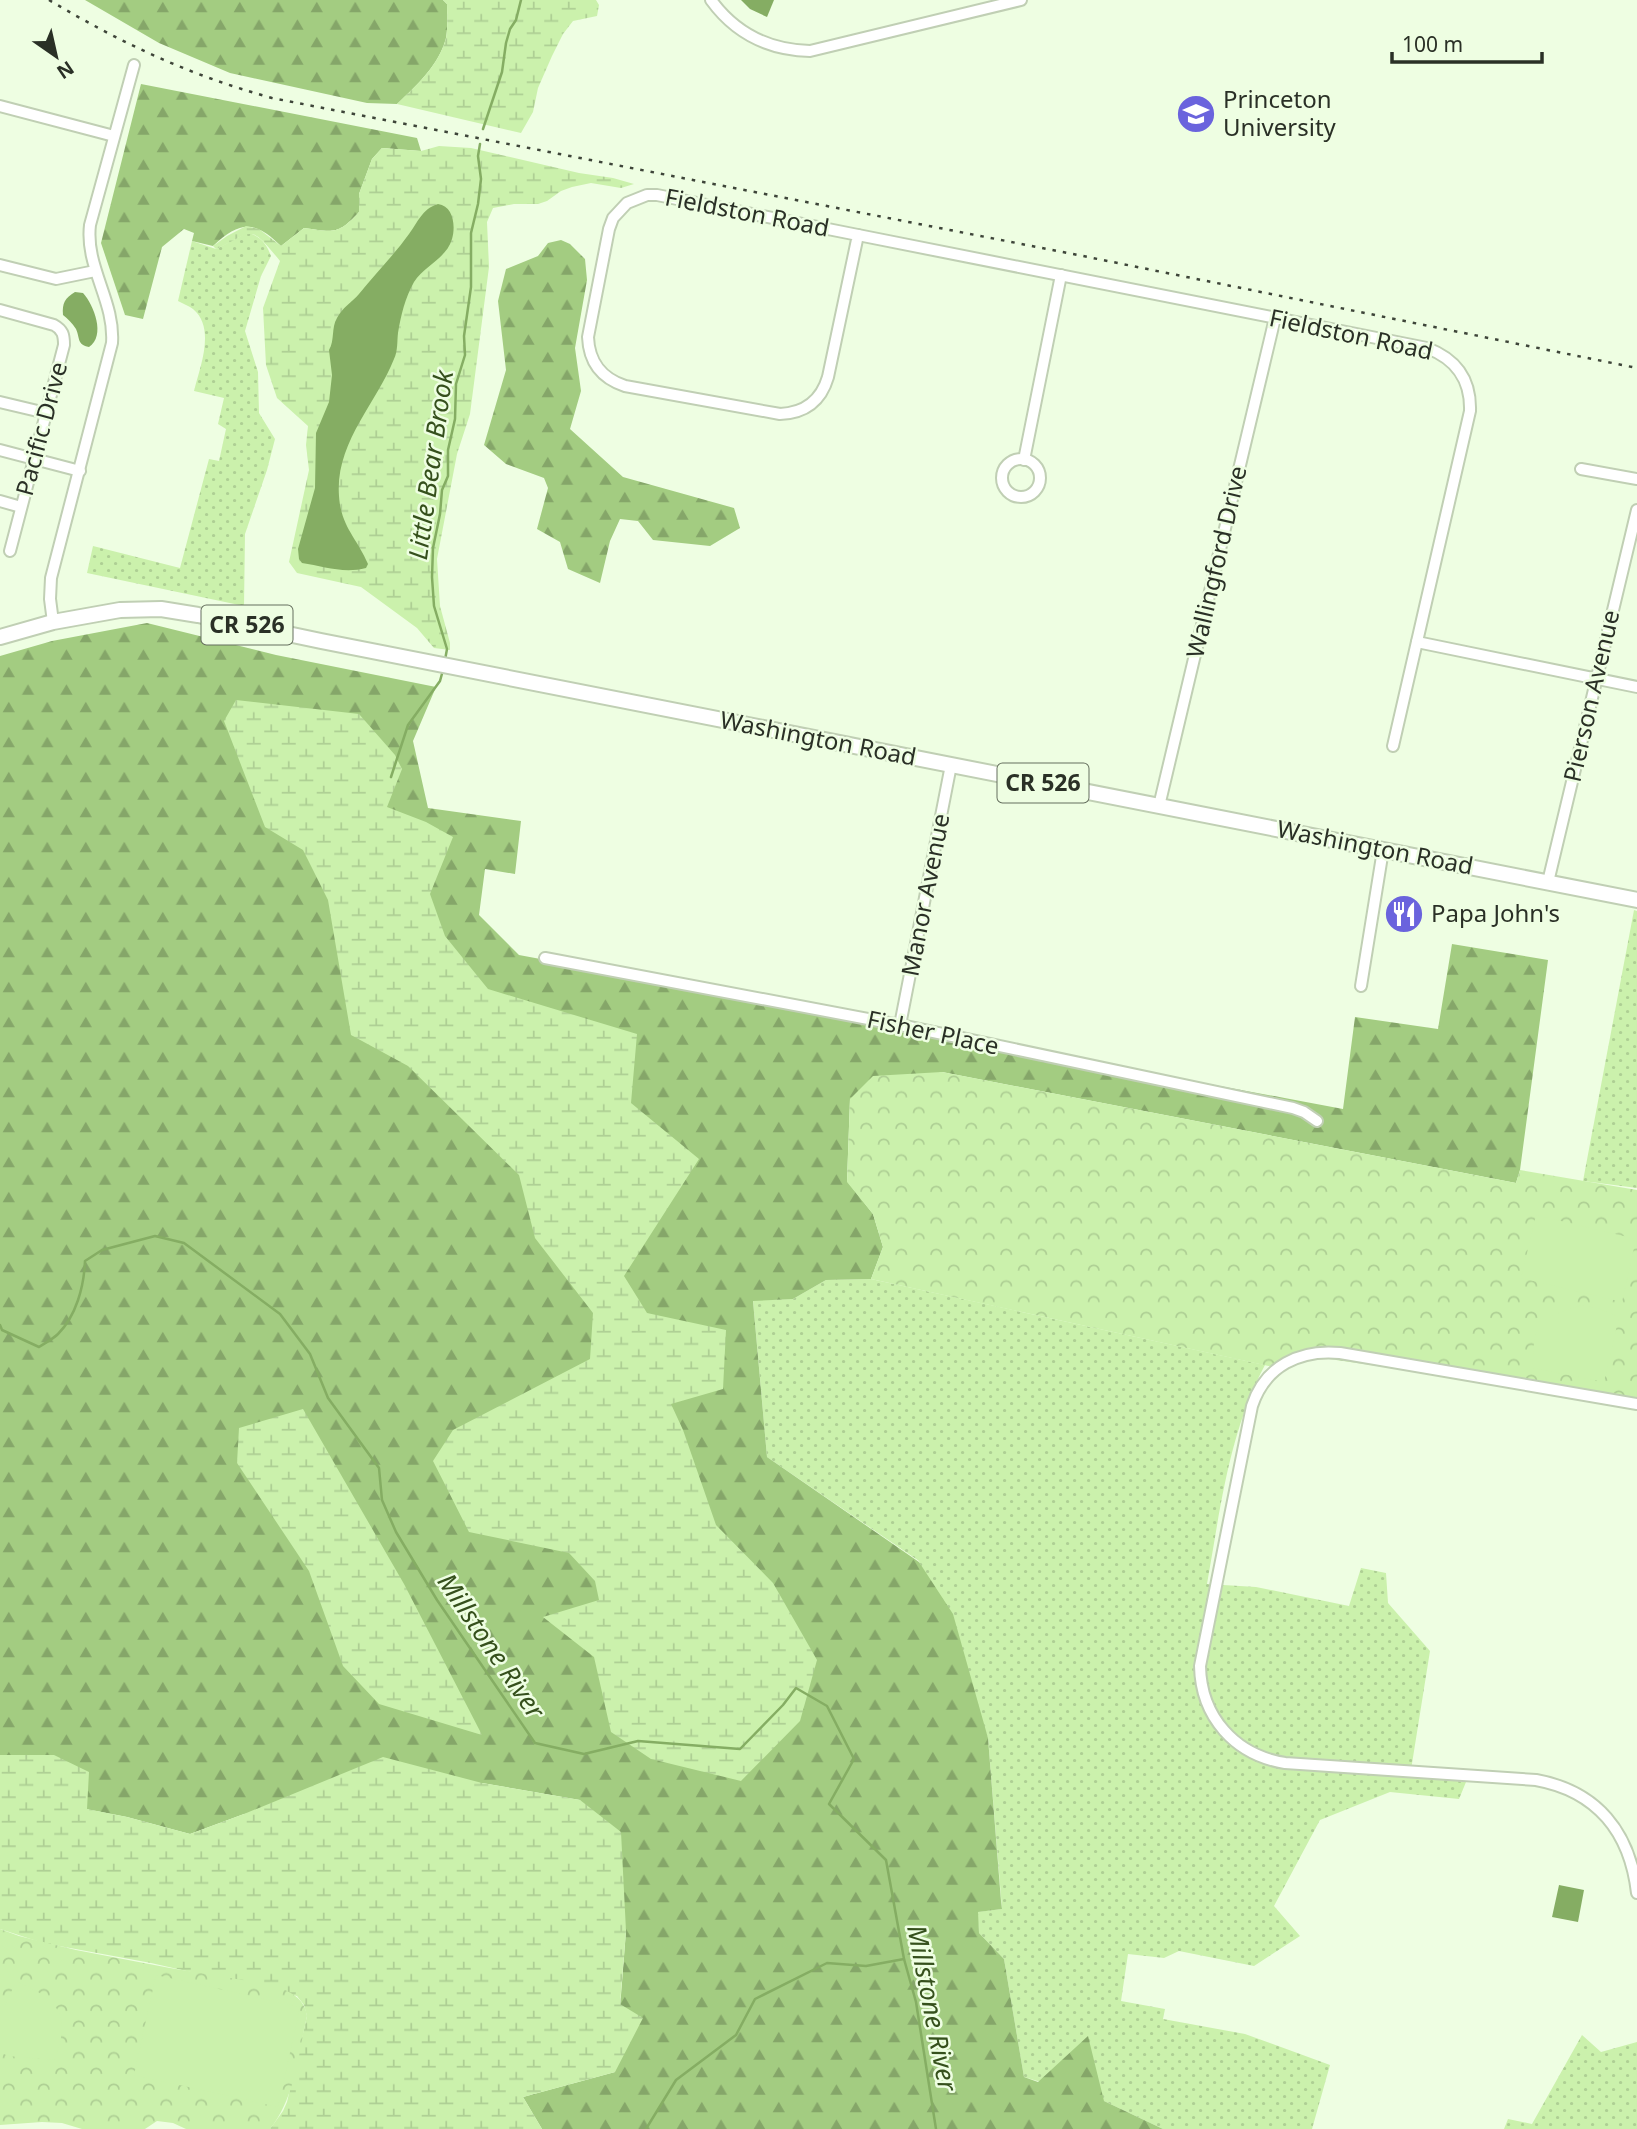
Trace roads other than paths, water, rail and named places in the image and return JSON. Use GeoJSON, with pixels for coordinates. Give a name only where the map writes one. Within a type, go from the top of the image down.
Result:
{"type":"FeatureCollection","features":[{"type":"Feature","properties":{"kind":"main road","name":"Washington Road"},"geometry":{"type":"LineString","coordinates":[[0,637],[53,621],[120,610],[161,609],[1637,900]]}},
{"type":"Feature","properties":{"kind":"street"},"geometry":{"type":"LineString","coordinates":[[710,0],[741,31],[754,39],[784,49],[810,51],[1021,0]]}},
{"type":"Feature","properties":{"kind":"street"},"geometry":{"type":"LineString","coordinates":[[53,621],[51,578],[112,343],[111,318],[88,241],[90,225],[134,65]]}},
{"type":"Feature","properties":{"kind":"street"},"geometry":{"type":"LineString","coordinates":[[0,106],[114,136]]}},
{"type":"Feature","properties":{"kind":"street","name":"Fieldston Road"},"geometry":{"type":"LineString","coordinates":[[858,235],[828,377],[820,396],[802,410],[780,414],[625,386],[605,376],[592,358],[588,337],[609,229],[620,209],[636,198],[657,195],[1427,348],[1450,359],[1469,388],[1470,411],[1393,746]]}},
{"type":"Feature","properties":{"kind":"street"},"geometry":{"type":"LineString","coordinates":[[0,265],[56,279],[95,271]]}},
{"type":"Feature","properties":{"kind":"street"},"geometry":{"type":"LineString","coordinates":[[1024,460],[1061,275]]}},
{"type":"Feature","properties":{"kind":"street","name":"Pacific Drive"},"geometry":{"type":"LineString","coordinates":[[0,310],[54,324],[64,334],[64,345],[10,551]]}},
{"type":"Feature","properties":{"kind":"street","name":"Wallingford Drive"},"geometry":{"type":"LineString","coordinates":[[1159,806],[1275,318]]}},
{"type":"Feature","properties":{"kind":"street"},"geometry":{"type":"LineString","coordinates":[[0,401],[46,414]]}},
{"type":"Feature","properties":{"kind":"street"},"geometry":{"type":"LineString","coordinates":[[0,450],[80,471]]}},
{"type":"Feature","properties":{"kind":"street"},"geometry":{"type":"LineString","coordinates":[[1581,469],[1637,479]]}},
{"type":"Feature","properties":{"kind":"street"},"geometry":{"type":"LineString","coordinates":[[0,501],[21,507]]}},
{"type":"Feature","properties":{"kind":"street","name":"Pierson Avenue"},"geometry":{"type":"LineString","coordinates":[[1548,882],[1637,510]]}},
{"type":"Feature","properties":{"kind":"street"},"geometry":{"type":"LineString","coordinates":[[1417,642],[1637,687]]}},
{"type":"Feature","properties":{"kind":"street","name":"Manor Avenue"},"geometry":{"type":"LineString","coordinates":[[900,1025],[951,765]]}},
{"type":"Feature","properties":{"kind":"street"},"geometry":{"type":"LineString","coordinates":[[1361,986],[1383,850]]}},
{"type":"Feature","properties":{"kind":"street","name":"Fisher Place"},"geometry":{"type":"LineString","coordinates":[[545,958],[900,1025],[1293,1108],[1317,1121]]}},
{"type":"Feature","properties":{"kind":"street"},"geometry":{"type":"LineString","coordinates":[[1637,1404],[1340,1353],[1307,1353],[1284,1363],[1265,1380],[1252,1406],[1200,1666],[1203,1692],[1216,1720],[1239,1745],[1260,1757],[1285,1763],[1536,1780],[1574,1792],[1597,1808],[1620,1835],[1630,1858],[1637,1893]]}},
{"type":"Feature","properties":{"kind":"waterway","name":"Little Bear Brook"},"geometry":{"type":"LineString","coordinates":[[483,129],[502,72],[510,29],[516,20],[521,0]]}},
{"type":"Feature","properties":{"kind":"waterway","name":"Little Bear Brook"},"geometry":{"type":"LineString","coordinates":[[445,660],[447,649],[434,606],[433,548],[442,490],[448,476],[448,450],[455,419],[456,384],[465,355],[464,336],[471,287],[471,233],[481,179],[478,156],[480,144]]}},
{"type":"Feature","properties":{"kind":"waterway","name":"Little Bear Brook"},"geometry":{"type":"LineString","coordinates":[[391,777],[408,725],[440,681],[443,670]]}},
{"type":"Feature","properties":{"kind":"waterway","name":"Millstone River"},"geometry":{"type":"LineString","coordinates":[[0,1325],[2,1330],[39,1347],[58,1334],[70,1319],[81,1291],[85,1261],[102,1250],[155,1236],[184,1243],[280,1314],[310,1354],[328,1398],[379,1468],[382,1500],[396,1532],[437,1600],[535,1743],[584,1754],[638,1741],[740,1749],[796,1688],[827,1706],[854,1759],[829,1804],[886,1860],[904,1959],[916,2002],[936,2129]]}},
{"type":"Feature","properties":{"kind":"waterway"},"geometry":{"type":"LineString","coordinates":[[646,2129],[676,2080],[736,2035],[755,1999],[827,1963],[866,1966],[904,1959]]}},
{"type":"Feature","properties":{"kind":"railway"},"geometry":{"type":"LineString","coordinates":[[49,0],[103,31],[157,57],[272,98],[1073,254],[1637,368]]}},
{"type":"Feature","properties":{"kind":"place","name":"Princeton University"},"geometry":{"type":"Point","coordinates":[1196,114]}},
{"type":"Feature","properties":{"kind":"place","name":"Papa John's"},"geometry":{"type":"Point","coordinates":[1404,914]}}]}
